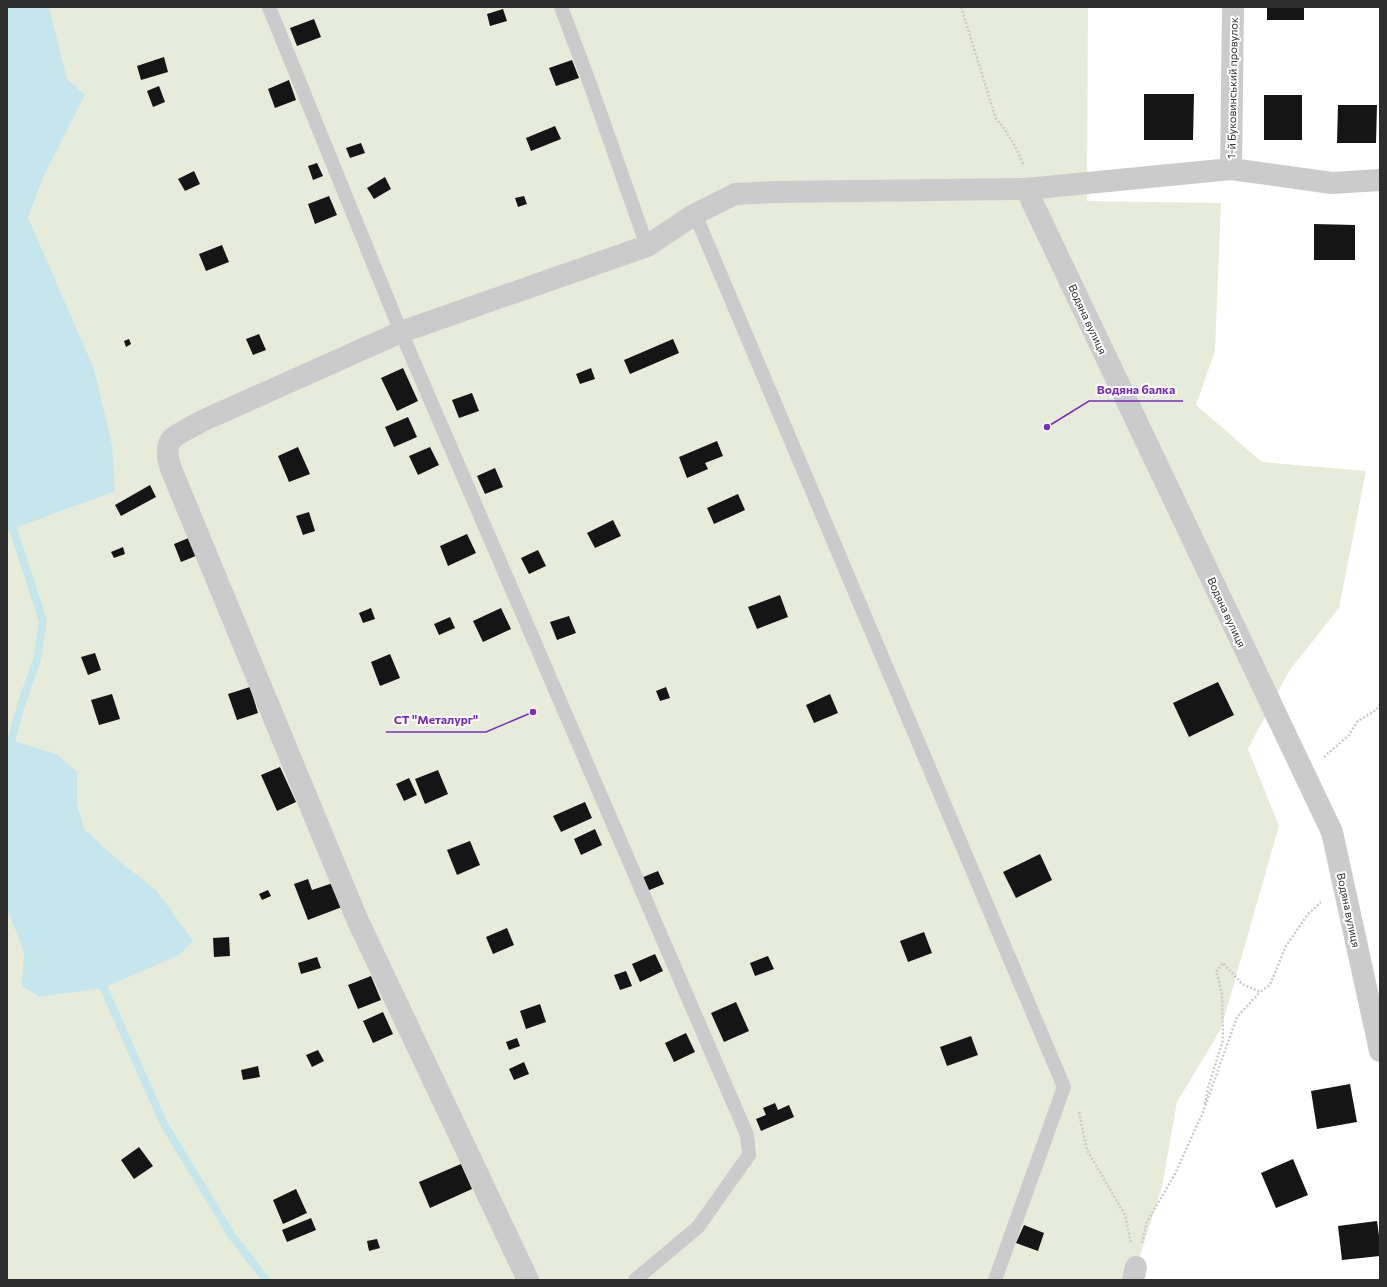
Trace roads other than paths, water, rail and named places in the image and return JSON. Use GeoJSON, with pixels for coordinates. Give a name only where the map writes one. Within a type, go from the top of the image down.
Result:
{"type":"FeatureCollection","features":[{"type":"Feature","properties":{"kind":"street","name":"1-й Буковинський провулок"},"geometry":{"type":"LineString","coordinates":[[1231,169],[1233,7]]}},
{"type":"Feature","properties":{"kind":"street"},"geometry":{"type":"LineString","coordinates":[[528,1280],[357,919],[171,469],[168,456],[172,439],[202,421],[401,332],[647,246],[695,214],[735,194],[775,192],[1026,189],[1231,169],[1332,183],[1380,180]]}},
{"type":"Feature","properties":{"kind":"street","name":"Водяна вулиця"},"geometry":{"type":"LineString","coordinates":[[1026,189],[1332,832],[1379,1039]]}},
{"type":"Feature","properties":{"kind":"lane"},"geometry":{"type":"LineString","coordinates":[[269,7],[401,332],[747,1135],[749,1155],[698,1227],[635,1280]]}},
{"type":"Feature","properties":{"kind":"lane"},"geometry":{"type":"LineString","coordinates":[[561,7],[590,84],[647,246]]}},
{"type":"Feature","properties":{"kind":"lane"},"geometry":{"type":"LineString","coordinates":[[695,214],[1064,1088],[995,1280]]}},
{"type":"Feature","properties":{"kind":"water"},"geometry":{"type":"Polygon","coordinates":[[[7,7],[49,7],[67,79],[85,95],[43,177],[28,218],[94,369],[112,445],[115,491],[7,531],[7,7]]]}},
{"type":"Feature","properties":{"kind":"water"},"geometry":{"type":"Polygon","coordinates":[[[11,740],[56,754],[77,772],[77,805],[84,829],[119,861],[156,890],[193,941],[179,955],[103,988],[40,997],[22,986],[24,952],[10,916],[7,913],[7,747],[11,740]]]}},
{"type":"Feature","properties":{"kind":"waterway"},"geometry":{"type":"LineString","coordinates":[[11,519],[43,621],[37,660],[23,699],[11,740],[14,749]]}},
{"type":"Feature","properties":{"kind":"waterway"},"geometry":{"type":"LineString","coordinates":[[99,977],[164,1124],[232,1236],[266,1280]]}},
{"type":"Feature","properties":{"kind":"place","name":"Водяна балка"},"geometry":{"type":"Point","coordinates":[1047,427]}},
{"type":"Feature","properties":{"kind":"place","name":"СТ \"Металург\""},"geometry":{"type":"Point","coordinates":[533,712]}}]}
